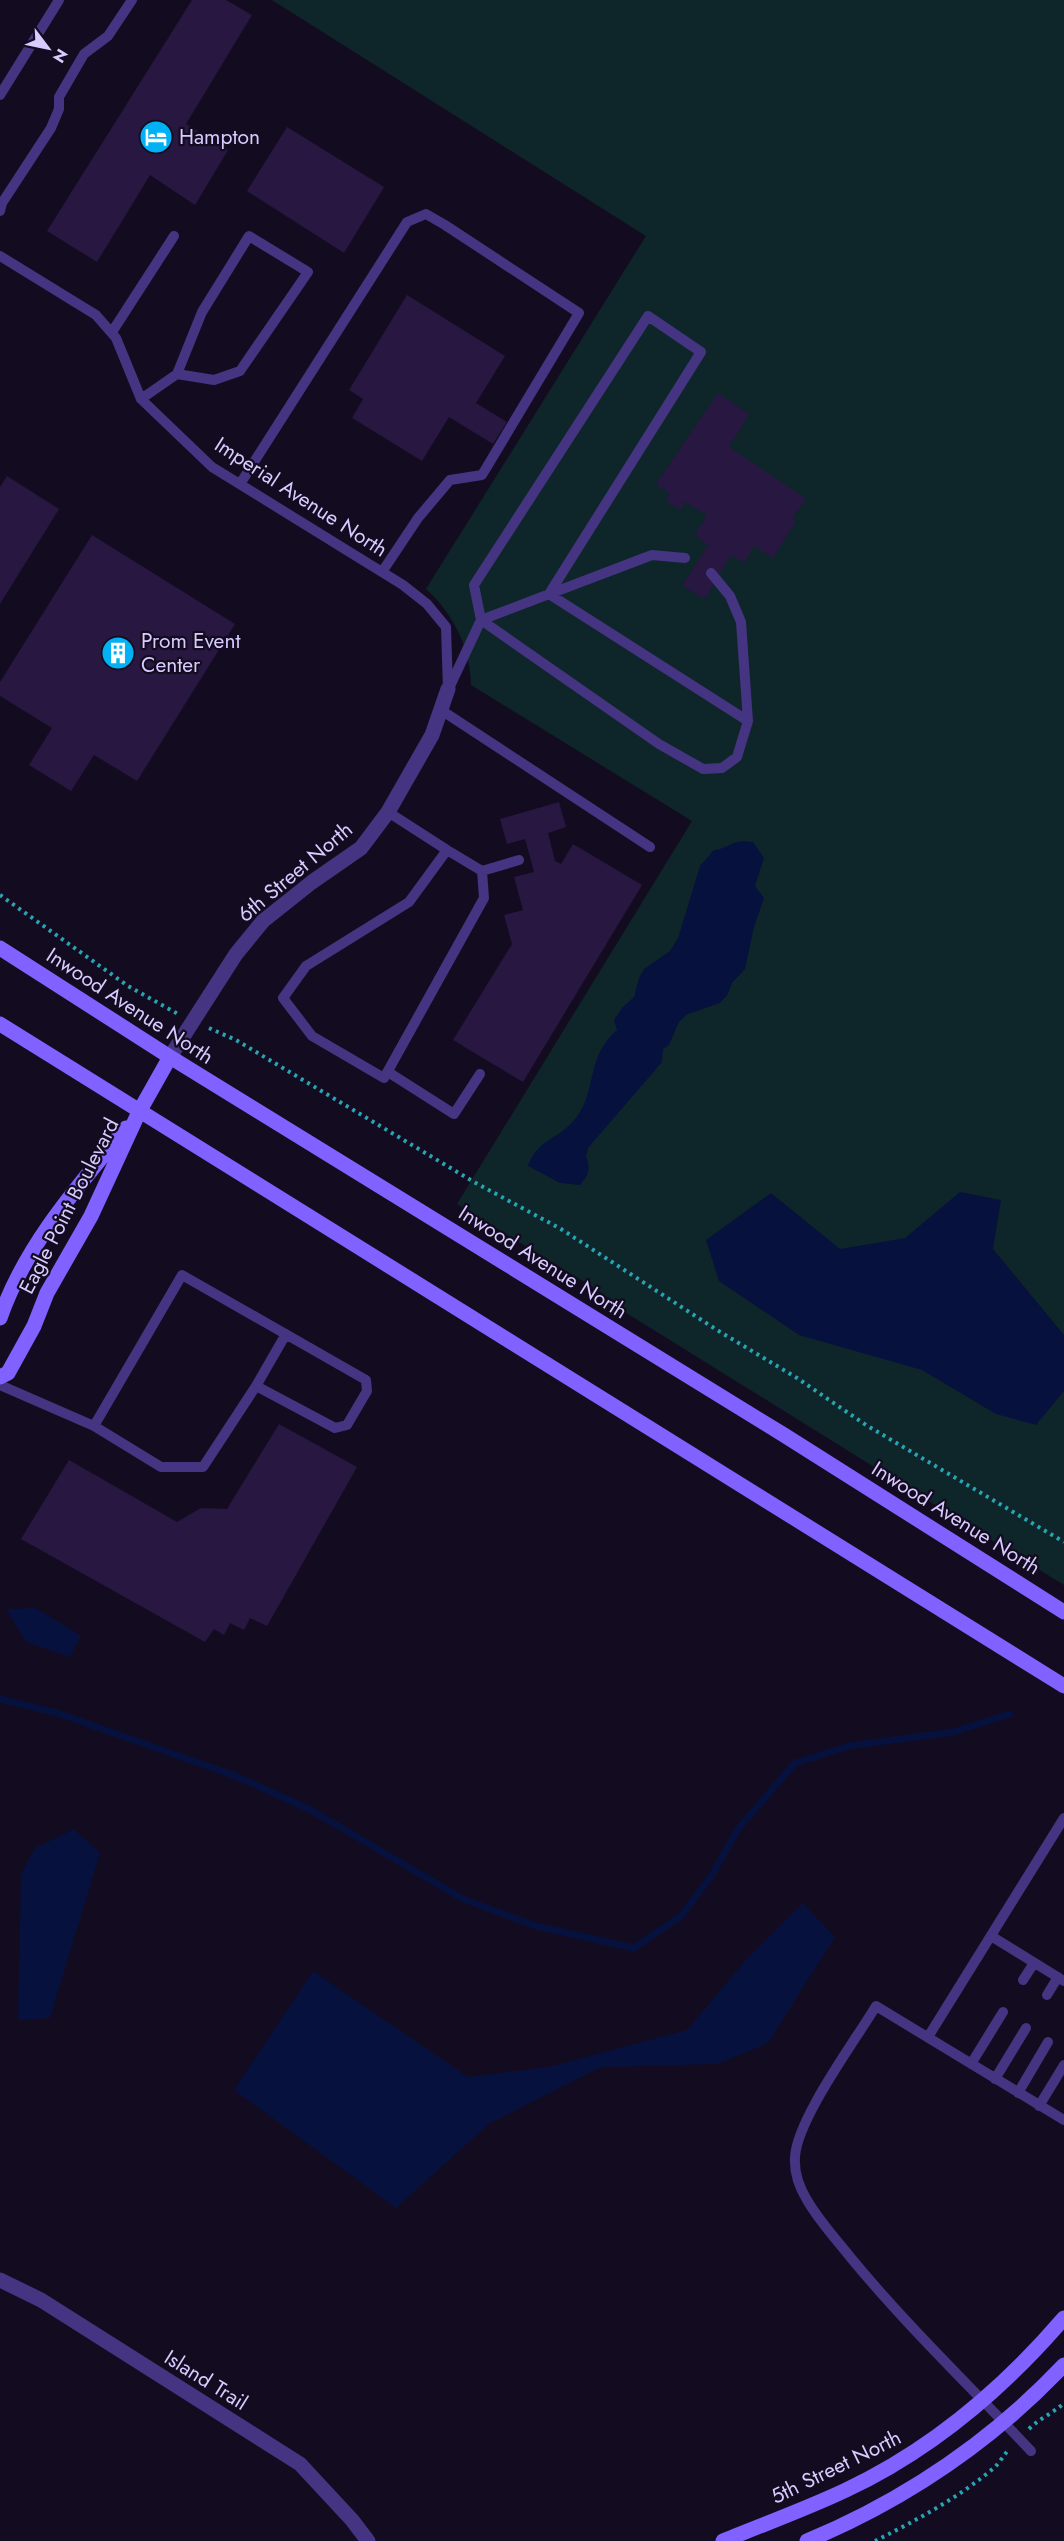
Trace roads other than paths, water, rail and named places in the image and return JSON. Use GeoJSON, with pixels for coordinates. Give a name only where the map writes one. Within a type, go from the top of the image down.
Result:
{"type":"FeatureCollection","features":[{"type":"Feature","properties":{"kind":"main road","name":"Inwood Avenue North"},"geometry":{"type":"LineString","coordinates":[[0,948],[170,1057],[784,1435],[1064,1612]]}},
{"type":"Feature","properties":{"kind":"main road"},"geometry":{"type":"LineString","coordinates":[[0,1024],[1064,1686]]}},
{"type":"Feature","properties":{"kind":"main road","name":"6th Street North"},"geometry":{"type":"LineString","coordinates":[[139,1112],[170,1057]]}},
{"type":"Feature","properties":{"kind":"main road","name":"Eagle Point Boulevard"},"geometry":{"type":"LineString","coordinates":[[0,1318],[6,1300],[53,1217],[139,1112]]}},
{"type":"Feature","properties":{"kind":"main road","name":"Eagle Point Boulevard"},"geometry":{"type":"LineString","coordinates":[[0,1377],[8,1373],[34,1326],[47,1293],[91,1216],[139,1112]]}},
{"type":"Feature","properties":{"kind":"main road","name":"5th Street North"},"geometry":{"type":"LineString","coordinates":[[723,2541],[814,2505],[876,2475],[931,2441],[983,2400],[1022,2365],[1064,2318]]}},
{"type":"Feature","properties":{"kind":"main road"},"geometry":{"type":"LineString","coordinates":[[807,2541],[869,2513],[946,2467],[1004,2422],[1064,2365]]}},
{"type":"Feature","properties":{"kind":"street","name":"6th Street North"},"geometry":{"type":"LineString","coordinates":[[170,1057],[236,954],[263,921],[312,882],[361,848],[388,812],[432,735],[448,688]]}},
{"type":"Feature","properties":{"kind":"street","name":"Island Trail"},"geometry":{"type":"LineString","coordinates":[[0,2280],[41,2300],[300,2464],[352,2520],[368,2541]]}},
{"type":"Feature","properties":{"kind":"lane"},"geometry":{"type":"LineString","coordinates":[[0,95],[59,0]]}},
{"type":"Feature","properties":{"kind":"lane"},"geometry":{"type":"LineString","coordinates":[[1,205],[51,128],[59,109],[59,97],[84,54],[108,36],[132,0]]}},
{"type":"Feature","properties":{"kind":"lane"},"geometry":{"type":"LineString","coordinates":[[240,484],[407,222],[426,214],[445,225],[579,313],[482,475],[450,480],[418,518],[382,572]]}},
{"type":"Feature","properties":{"kind":"lane"},"geometry":{"type":"LineString","coordinates":[[112,332],[174,236]]}},
{"type":"Feature","properties":{"kind":"lane"},"geometry":{"type":"LineString","coordinates":[[141,399],[177,374],[202,312],[249,236],[308,273],[240,371],[214,380],[177,374]]}},
{"type":"Feature","properties":{"kind":"lane","name":"Imperial Avenue North"},"geometry":{"type":"LineString","coordinates":[[0,256],[96,315],[116,338],[141,399],[212,467],[403,585],[427,604],[446,627],[448,688]]}},
{"type":"Feature","properties":{"kind":"lane"},"geometry":{"type":"LineString","coordinates":[[448,688],[481,620],[474,585],[648,316],[701,352],[549,594]]}},
{"type":"Feature","properties":{"kind":"lane"},"geometry":{"type":"LineString","coordinates":[[481,620],[652,555],[685,558]]}},
{"type":"Feature","properties":{"kind":"lane"},"geometry":{"type":"LineString","coordinates":[[481,620],[659,744],[703,769],[722,768],[737,757],[748,721],[741,622],[730,596],[711,573]]}},
{"type":"Feature","properties":{"kind":"lane"},"geometry":{"type":"LineString","coordinates":[[549,594],[748,721]]}},
{"type":"Feature","properties":{"kind":"lane"},"geometry":{"type":"LineString","coordinates":[[441,710],[650,847]]}},
{"type":"Feature","properties":{"kind":"lane"},"geometry":{"type":"LineString","coordinates":[[388,812],[482,871],[519,860]]}},
{"type":"Feature","properties":{"kind":"lane"},"geometry":{"type":"LineString","coordinates":[[447,850],[409,902],[306,966],[283,998],[312,1036],[384,1078],[484,898],[482,871]]}},
{"type":"Feature","properties":{"kind":"lane"},"geometry":{"type":"LineString","coordinates":[[388,1072],[454,1114],[480,1074]]}},
{"type":"Feature","properties":{"kind":"lane"},"geometry":{"type":"LineString","coordinates":[[94,1426],[182,1275],[366,1380],[367,1391],[347,1425],[335,1428],[256,1386]]}},
{"type":"Feature","properties":{"kind":"lane"},"geometry":{"type":"LineString","coordinates":[[0,1385],[94,1426],[160,1467],[203,1467],[256,1386],[286,1334]]}},
{"type":"Feature","properties":{"kind":"lane"},"geometry":{"type":"LineString","coordinates":[[928,2037],[1064,1818]]}},
{"type":"Feature","properties":{"kind":"lane"},"geometry":{"type":"LineString","coordinates":[[991,1936],[1061,1979],[1047,1995]]}},
{"type":"Feature","properties":{"kind":"lane"},"geometry":{"type":"LineString","coordinates":[[1023,1980],[1034,1963]]}},
{"type":"Feature","properties":{"kind":"lane"},"geometry":{"type":"LineString","coordinates":[[1031,2451],[895,2308],[842,2247],[807,2200],[795,2170],[796,2146],[805,2122],[876,2006],[1064,2120]]}},
{"type":"Feature","properties":{"kind":"lane"},"geometry":{"type":"LineString","coordinates":[[971,2064],[1003,2012]]}},
{"type":"Feature","properties":{"kind":"lane"},"geometry":{"type":"LineString","coordinates":[[995,2079],[1026,2028]]}},
{"type":"Feature","properties":{"kind":"lane"},"geometry":{"type":"LineString","coordinates":[[1018,2093],[1048,2042]]}},
{"type":"Feature","properties":{"kind":"lane"},"geometry":{"type":"LineString","coordinates":[[1038,2106],[1064,2065]]}},
{"type":"Feature","properties":{"kind":"waterway"},"geometry":{"type":"LineString","coordinates":[[0,1699],[57,1713],[233,1775],[309,1809],[463,1899],[536,1926],[634,1948],[681,1916],[712,1875],[738,1829],[795,1763],[849,1746],[953,1732],[1010,1714]]}},
{"type":"Feature","properties":{"kind":"place","name":"Hampton"},"geometry":{"type":"Point","coordinates":[156,137]}},
{"type":"Feature","properties":{"kind":"place","name":"Prom Event Center"},"geometry":{"type":"Point","coordinates":[118,653]}}]}
